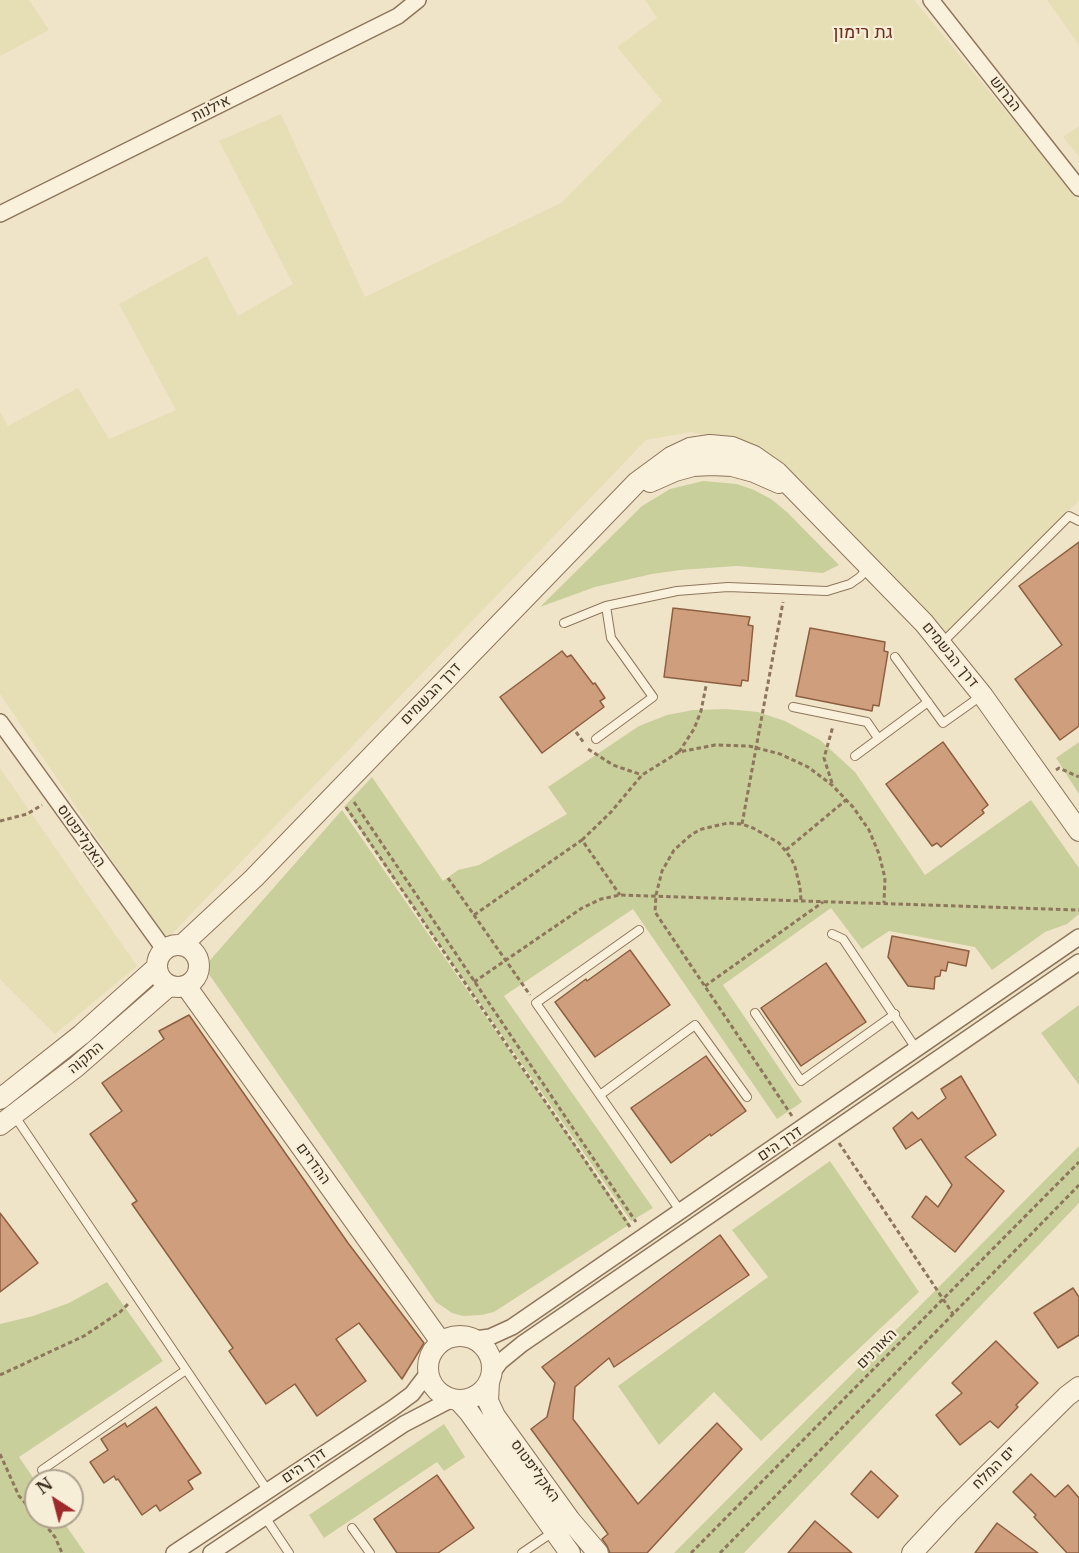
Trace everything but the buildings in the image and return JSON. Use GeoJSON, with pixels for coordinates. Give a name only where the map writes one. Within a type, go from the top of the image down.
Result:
{"type":"FeatureCollection","features":[{"type":"Feature","properties":{"kind":"street","name":"אילנות"},"geometry":{"type":"LineString","coordinates":[[0,214],[398,16],[418,0]]}},
{"type":"Feature","properties":{"kind":"street","name":"הברוש"},"geometry":{"type":"LineString","coordinates":[[931,0],[1079,188]]}},
{"type":"Feature","properties":{"kind":"street","name":"דרך הבשמים"},"geometry":{"type":"LineString","coordinates":[[180,949],[254,878],[339,788],[609,513],[657,478],[693,466],[732,466],[754,472],[777,482],[801,497],[942,643],[983,696],[1079,831]]}},
{"type":"Feature","properties":{"kind":"street","name":"האקליפטוס"},"geometry":{"type":"LineString","coordinates":[[0,722],[54,799],[180,949]]}},
{"type":"Feature","properties":{"kind":"street","name":"דרך הים"},"geometry":{"type":"LineString","coordinates":[[475,1339],[490,1337],[512,1327],[1079,937]]}},
{"type":"Feature","properties":{"kind":"street"},"geometry":{"type":"LineString","coordinates":[[180,949],[199,965],[196,977],[178,986],[160,979],[156,968],[157,961],[180,949]]}},
{"type":"Feature","properties":{"kind":"street","name":"דרך הים"},"geometry":{"type":"LineString","coordinates":[[491,1378],[500,1362],[522,1344],[1079,962]]}},
{"type":"Feature","properties":{"kind":"street","name":"התקוה"},"geometry":{"type":"LineString","coordinates":[[0,1099],[81,1035],[156,968]]}},
{"type":"Feature","properties":{"kind":"street","name":"התקוה"},"geometry":{"type":"LineString","coordinates":[[7,1120],[178,986]]}},
{"type":"Feature","properties":{"kind":"street","name":"ההדרים"},"geometry":{"type":"LineString","coordinates":[[178,986],[441,1342]]}},
{"type":"Feature","properties":{"kind":"street"},"geometry":{"type":"LineString","coordinates":[[460,1335],[475,1339],[489,1353],[492,1363],[491,1378],[483,1390],[475,1397],[455,1400],[437,1391],[428,1373],[429,1358],[434,1349],[450,1337],[460,1335]]}},
{"type":"Feature","properties":{"kind":"street","name":"דרך הים"},"geometry":{"type":"LineString","coordinates":[[174,1553],[412,1394],[428,1373]]}},
{"type":"Feature","properties":{"kind":"street","name":"האקליפטוס"},"geometry":{"type":"LineString","coordinates":[[491,1378],[488,1401],[495,1416],[570,1520],[598,1553]]}},
{"type":"Feature","properties":{"kind":"street","name":"ים המלח"},"geometry":{"type":"LineString","coordinates":[[912,1553],[957,1504],[1067,1396],[1079,1387]]}},
{"type":"Feature","properties":{"kind":"street","name":"האקליפטוס"},"geometry":{"type":"LineString","coordinates":[[455,1400],[469,1412],[570,1553]]}},
{"type":"Feature","properties":{"kind":"street","name":"דרך הים"},"geometry":{"type":"LineString","coordinates":[[211,1553],[404,1424],[455,1400]]}},
{"type":"Feature","properties":{"kind":"lane"},"geometry":{"type":"LineString","coordinates":[[942,643],[1069,516],[1079,521]]}},
{"type":"Feature","properties":{"kind":"lane"},"geometry":{"type":"LineString","coordinates":[[564,623],[606,606],[677,591],[728,587],[820,592],[833,590],[855,581],[869,567]]}},
{"type":"Feature","properties":{"kind":"lane"},"geometry":{"type":"LineString","coordinates":[[596,739],[653,697],[611,638],[606,606]]}},
{"type":"Feature","properties":{"kind":"lane"},"geometry":{"type":"LineString","coordinates":[[895,657],[943,723],[983,696]]}},
{"type":"Feature","properties":{"kind":"lane"},"geometry":{"type":"LineString","coordinates":[[855,756],[928,702]]}},
{"type":"Feature","properties":{"kind":"lane"},"geometry":{"type":"LineString","coordinates":[[793,707],[867,722],[878,738]]}},
{"type":"Feature","properties":{"kind":"lane"},"geometry":{"type":"LineString","coordinates":[[639,930],[536,1003],[681,1212]]}},
{"type":"Feature","properties":{"kind":"lane"},"geometry":{"type":"LineString","coordinates":[[832,934],[843,939],[917,1050]]}},
{"type":"Feature","properties":{"kind":"lane"},"geometry":{"type":"LineString","coordinates":[[755,1013],[801,1080],[894,1014]]}},
{"type":"Feature","properties":{"kind":"lane"},"geometry":{"type":"LineString","coordinates":[[600,1095],[695,1025],[747,1097]]}},
{"type":"Feature","properties":{"kind":"lane"},"geometry":{"type":"LineString","coordinates":[[7,1120],[136,1296],[268,1491]]}},
{"type":"Feature","properties":{"kind":"lane"},"geometry":{"type":"LineString","coordinates":[[43,1469],[186,1370]]}},
{"type":"Feature","properties":{"kind":"lane"},"geometry":{"type":"LineString","coordinates":[[265,1517],[289,1553]]}},
{"type":"Feature","properties":{"kind":"lane"},"geometry":{"type":"LineString","coordinates":[[352,1528],[370,1553]]}},
{"type":"Feature","properties":{"kind":"lane"},"geometry":{"type":"LineString","coordinates":[[522,1553],[554,1531]]}},
{"type":"Feature","properties":{"kind":"path"},"geometry":{"type":"LineString","coordinates":[[742,824],[785,589]]}},
{"type":"Feature","properties":{"kind":"path"},"geometry":{"type":"LineString","coordinates":[[679,753],[694,729],[701,711],[706,686]]}},
{"type":"Feature","properties":{"kind":"path"},"geometry":{"type":"LineString","coordinates":[[832,785],[824,758],[836,716]]}},
{"type":"Feature","properties":{"kind":"path"},"geometry":{"type":"LineString","coordinates":[[576,732],[590,752],[613,765],[642,775]]}},
{"type":"Feature","properties":{"kind":"path"},"geometry":{"type":"LineString","coordinates":[[474,915],[582,840],[611,812],[642,775],[679,753],[715,745],[749,746],[780,754],[808,767],[832,785],[868,830],[879,854],[885,878],[884,903]]}},
{"type":"Feature","properties":{"kind":"path"},"geometry":{"type":"LineString","coordinates":[[339,788],[474,982],[642,1238]]}},
{"type":"Feature","properties":{"kind":"path"},"geometry":{"type":"LineString","coordinates":[[339,788],[642,1238]]}},
{"type":"Feature","properties":{"kind":"path"},"geometry":{"type":"LineString","coordinates":[[0,821],[27,814],[54,799]]}},
{"type":"Feature","properties":{"kind":"path"},"geometry":{"type":"LineString","coordinates":[[786,850],[846,800]]}},
{"type":"Feature","properties":{"kind":"path"},"geometry":{"type":"LineString","coordinates":[[801,900],[798,876],[786,850],[763,832],[742,824],[714,825],[682,841],[667,860],[656,895],[655,912],[801,1129]]}},
{"type":"Feature","properties":{"kind":"path"},"geometry":{"type":"LineString","coordinates":[[582,840],[620,894]]}},
{"type":"Feature","properties":{"kind":"path"},"geometry":{"type":"LineString","coordinates":[[448,878],[536,1003]]}},
{"type":"Feature","properties":{"kind":"path"},"geometry":{"type":"LineString","coordinates":[[474,982],[582,908],[601,899],[620,894],[1079,910]]}},
{"type":"Feature","properties":{"kind":"path"},"geometry":{"type":"LineString","coordinates":[[705,986],[824,901]]}},
{"type":"Feature","properties":{"kind":"path"},"geometry":{"type":"LineString","coordinates":[[832,1132],[953,1314]]}},
{"type":"Feature","properties":{"kind":"path","name":"האורנים"},"geometry":{"type":"LineString","coordinates":[[691,1553],[1079,1162]]}},
{"type":"Feature","properties":{"kind":"path"},"geometry":{"type":"LineString","coordinates":[[720,1553],[1079,1185]]}},
{"type":"Feature","properties":{"kind":"path"},"geometry":{"type":"LineString","coordinates":[[0,1375],[84,1336],[120,1312],[136,1296]]}},
{"type":"Feature","properties":{"kind":"path"},"geometry":{"type":"LineString","coordinates":[[0,1454],[19,1496],[24,1502]]}},
{"type":"Feature","properties":{"kind":"path"},"geometry":{"type":"LineString","coordinates":[[48,1529],[55,1537],[62,1553]]}},
{"type":"Feature","properties":{"kind":"shaded area"},"geometry":{"type":"Polygon","coordinates":[[[0,0],[29,0],[49,30],[0,56],[0,0]]]}},
{"type":"Feature","properties":{"kind":"shaded area"},"geometry":{"type":"Polygon","coordinates":[[[645,0],[914,0],[1079,200],[1079,500],[942,638],[756,446],[691,432],[646,440],[166,940],[0,694],[0,412],[8,426],[78,388],[109,439],[176,410],[119,304],[207,256],[238,316],[293,284],[219,141],[281,114],[365,297],[561,203],[662,101],[617,47],[657,18],[645,0]]]}},
{"type":"Feature","properties":{"kind":"shaded area"},"geometry":{"type":"Polygon","coordinates":[[[1047,0],[1079,0],[1079,45],[1047,0]]]}},
{"type":"Feature","properties":{"kind":"shaded area"},"geometry":{"type":"Polygon","coordinates":[[[1079,126],[1079,157],[1063,137],[1079,126]]]}},
{"type":"Feature","properties":{"kind":"shaded area"},"geometry":{"type":"Polygon","coordinates":[[[0,768],[137,966],[55,1034],[0,979],[0,768]]]}},
{"type":"Feature","properties":{"kind":"green space"},"geometry":{"type":"Polygon","coordinates":[[[703,481],[737,484],[771,499],[787,512],[839,565],[823,573],[737,566],[680,570],[595,587],[540,607],[642,506],[670,489],[703,481]]]}},
{"type":"Feature","properties":{"kind":"green space"},"geometry":{"type":"Polygon","coordinates":[[[727,709],[758,712],[785,721],[820,740],[855,772],[925,875],[1031,800],[1079,868],[1079,914],[1067,924],[1045,932],[992,970],[975,947],[889,931],[862,949],[831,908],[723,985],[802,1102],[777,1119],[633,909],[504,996],[653,1208],[631,1221],[344,807],[372,777],[443,881],[458,870],[479,865],[567,814],[548,787],[639,726],[667,715],[693,710],[727,709]]]}},
{"type":"Feature","properties":{"kind":"green space"},"geometry":{"type":"Polygon","coordinates":[[[1079,742],[1079,794],[1056,758],[1079,742]]]}},
{"type":"Feature","properties":{"kind":"green space"},"geometry":{"type":"Polygon","coordinates":[[[342,810],[630,1224],[494,1312],[463,1316],[452,1313],[436,1302],[204,967],[342,810]]]}},
{"type":"Feature","properties":{"kind":"green space"},"geometry":{"type":"Polygon","coordinates":[[[1079,1005],[1079,1085],[1041,1033],[1079,1005]]]}},
{"type":"Feature","properties":{"kind":"green space"},"geometry":{"type":"Polygon","coordinates":[[[1079,1146],[1079,1203],[744,1553],[674,1553],[1079,1146]]]}},
{"type":"Feature","properties":{"kind":"green space"},"geometry":{"type":"Polygon","coordinates":[[[830,1161],[919,1292],[761,1441],[714,1392],[659,1445],[618,1386],[768,1277],[732,1230],[830,1161]]]}},
{"type":"Feature","properties":{"kind":"green space"},"geometry":{"type":"Polygon","coordinates":[[[107,1282],[163,1361],[19,1457],[27,1469],[24,1469],[24,1529],[68,1529],[85,1553],[0,1553],[0,1324],[33,1316],[69,1303],[107,1282]]]}},
{"type":"Feature","properties":{"kind":"green space"},"geometry":{"type":"Polygon","coordinates":[[[444,1424],[465,1457],[444,1471],[437,1462],[324,1538],[309,1515],[444,1424]]]}},
{"type":"Feature","properties":{"kind":"district","name":"גת רימון"},"geometry":{"type":"Point","coordinates":[863,33]}}]}
